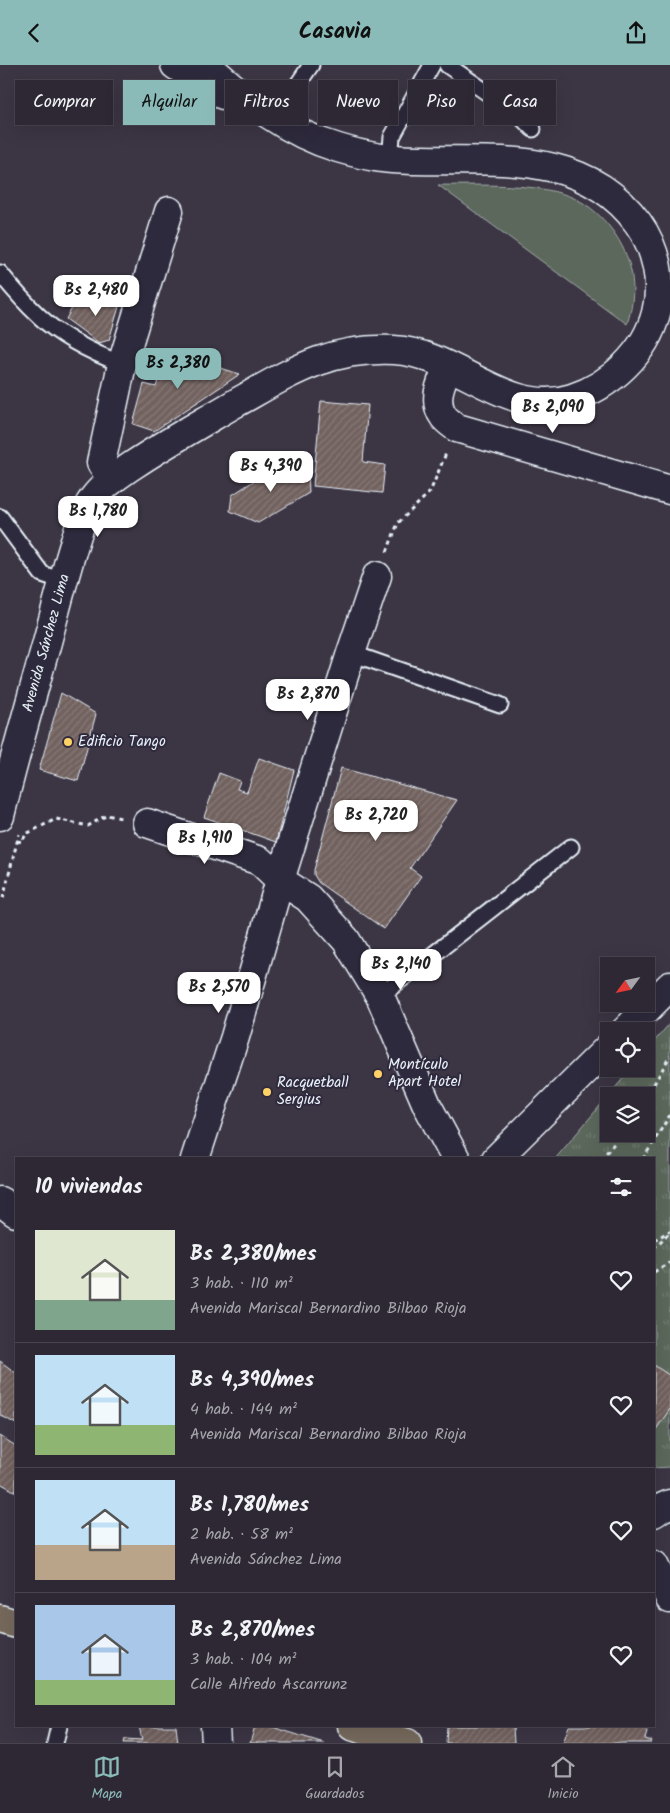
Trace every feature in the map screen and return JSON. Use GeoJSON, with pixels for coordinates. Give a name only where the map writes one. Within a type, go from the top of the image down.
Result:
{"type":"FeatureCollection","features":[{"type":"Feature","properties":{"kind":"main road"},"geometry":{"type":"LineString","coordinates":[[0,1619],[15,1624]]}},
{"type":"Feature","properties":{"kind":"main road"},"geometry":{"type":"LineString","coordinates":[[355,1727],[407,1743]]}},
{"type":"Feature","properties":{"kind":"street"},"geometry":{"type":"LineString","coordinates":[[174,65],[225,96]]}},
{"type":"Feature","properties":{"kind":"street"},"geometry":{"type":"LineString","coordinates":[[207,65],[225,80]]}},
{"type":"Feature","properties":{"kind":"street","name":"Avenida Sánchez Lima"},"geometry":{"type":"LineString","coordinates":[[10,824],[3,787],[63,581],[85,513],[93,499],[112,480],[147,456],[297,368],[329,357],[364,350],[399,350],[429,358],[500,392],[532,402],[560,402],[584,394],[608,382],[627,363],[648,333],[656,314],[659,296],[659,276],[646,233],[632,214],[616,198],[595,183],[570,172],[544,164],[472,160],[390,159],[335,148],[286,125]]}},
{"type":"Feature","properties":{"kind":"street"},"geometry":{"type":"LineString","coordinates":[[112,480],[101,463],[122,364],[169,211]]}},
{"type":"Feature","properties":{"kind":"street"},"geometry":{"type":"LineString","coordinates":[[448,367],[438,391],[439,405],[444,417],[456,428],[670,490]]}},
{"type":"Feature","properties":{"kind":"street"},"geometry":{"type":"LineString","coordinates":[[196,1157],[235,1037],[280,880],[351,653],[378,576]]}},
{"type":"Feature","properties":{"kind":"street"},"geometry":{"type":"LineString","coordinates":[[135,821],[260,861],[280,880],[308,898],[346,940],[380,996],[427,1105],[455,1157]]}},
{"type":"Feature","properties":{"kind":"street"},"geometry":{"type":"LineString","coordinates":[[634,1022],[670,986]]}},
{"type":"Feature","properties":{"kind":"street"},"geometry":{"type":"LineString","coordinates":[[498,1157],[600,1056]]}},
{"type":"Feature","properties":{"kind":"street"},"geometry":{"type":"LineString","coordinates":[[0,1201],[15,1212]]}},
{"type":"Feature","properties":{"kind":"street"},"geometry":{"type":"LineString","coordinates":[[655,1512],[670,1504]]}},
{"type":"Feature","properties":{"kind":"street"},"geometry":{"type":"LineString","coordinates":[[655,1567],[670,1599]]}},
{"type":"Feature","properties":{"kind":"street"},"geometry":{"type":"LineString","coordinates":[[215,1727],[216,1743]]}},
{"type":"Feature","properties":{"kind":"lane"},"geometry":{"type":"LineString","coordinates":[[300,80],[311,65]]}},
{"type":"Feature","properties":{"kind":"lane"},"geometry":{"type":"LineString","coordinates":[[390,159],[392,137],[432,65]]}},
{"type":"Feature","properties":{"kind":"lane"},"geometry":{"type":"LineString","coordinates":[[447,65],[518,114],[533,129]]}},
{"type":"Feature","properties":{"kind":"lane"},"geometry":{"type":"LineString","coordinates":[[0,273],[39,317],[66,336],[122,364]]}},
{"type":"Feature","properties":{"kind":"lane"},"geometry":{"type":"LineString","coordinates":[[0,517],[42,574],[63,581]]}},
{"type":"Feature","properties":{"kind":"lane"},"geometry":{"type":"LineString","coordinates":[[351,653],[500,705]]}},
{"type":"Feature","properties":{"kind":"lane"},"geometry":{"type":"LineString","coordinates":[[380,996],[571,847]]}},
{"type":"Feature","properties":{"kind":"lane"},"geometry":{"type":"LineString","coordinates":[[55,1743],[59,1727]]}},
{"type":"Feature","properties":{"kind":"path"},"geometry":{"type":"LineString","coordinates":[[378,576],[398,523],[430,492],[456,428]]}},
{"type":"Feature","properties":{"kind":"path"},"geometry":{"type":"LineString","coordinates":[[17,841],[22,842],[26,834],[56,819],[88,826],[107,815],[135,821]]}},
{"type":"Feature","properties":{"kind":"path"},"geometry":{"type":"LineString","coordinates":[[3,898],[17,841],[10,824]]}},
{"type":"Feature","properties":{"kind":"path"},"geometry":{"type":"LineString","coordinates":[[653,1087],[670,1057]]}},
{"type":"Feature","properties":{"kind":"path"},"geometry":{"type":"LineString","coordinates":[[643,1157],[670,1115]]}},
{"type":"Feature","properties":{"kind":"path"},"geometry":{"type":"LineString","coordinates":[[603,1157],[615,1142]]}},
{"type":"Feature","properties":{"kind":"path"},"geometry":{"type":"LineString","coordinates":[[655,1240],[670,1232]]}},
{"type":"Feature","properties":{"kind":"path"},"geometry":{"type":"LineString","coordinates":[[655,1247],[670,1232]]}},
{"type":"Feature","properties":{"kind":"path"},"geometry":{"type":"LineString","coordinates":[[655,1271],[670,1262]]}},
{"type":"Feature","properties":{"kind":"green space"},"geometry":{"type":"Polygon","coordinates":[[[438,185],[528,187],[563,194],[591,208],[614,232],[630,265],[633,294],[627,324],[438,185]]]}},
{"type":"Feature","properties":{"kind":"green space"},"geometry":{"type":"Polygon","coordinates":[[[670,1023],[670,1467],[655,1468],[655,1157],[557,1157],[600,1106],[600,1142],[655,1142],[655,1087],[616,1087],[624,1077],[655,1077],[655,1040],[670,1023]]]}},
{"type":"Feature","properties":{"kind":"building"},"geometry":{"type":"Polygon","coordinates":[[[108,292],[121,300],[109,340],[99,343],[66,319],[78,297],[95,309],[108,292]]]}},
{"type":"Feature","properties":{"kind":"building"},"geometry":{"type":"Polygon","coordinates":[[[167,352],[240,374],[154,431],[133,424],[144,384],[156,387],[167,352]]]}},
{"type":"Feature","properties":{"kind":"building"},"geometry":{"type":"Polygon","coordinates":[[[321,401],[368,405],[363,462],[385,465],[382,493],[313,486],[321,401]]]}},
{"type":"Feature","properties":{"kind":"building"},"geometry":{"type":"Polygon","coordinates":[[[280,464],[308,469],[309,493],[258,523],[230,511],[232,495],[280,464]]]}},
{"type":"Feature","properties":{"kind":"building","name":"Edificio Tango"},"geometry":{"type":"Polygon","coordinates":[[[61,693],[96,714],[78,781],[39,770],[61,693]]]}},
{"type":"Feature","properties":{"kind":"building"},"geometry":{"type":"Polygon","coordinates":[[[259,758],[294,770],[276,842],[204,817],[219,773],[240,781],[237,789],[247,792],[259,758]]]}},
{"type":"Feature","properties":{"kind":"building"},"geometry":{"type":"Polygon","coordinates":[[[341,768],[457,800],[410,868],[421,876],[384,929],[319,883],[314,875],[341,768]]]}},
{"type":"Feature","properties":{"kind":"building"},"geometry":{"type":"Polygon","coordinates":[[[0,1361],[15,1372],[15,1423],[0,1415],[0,1361]]]}},
{"type":"Feature","properties":{"kind":"building"},"geometry":{"type":"Polygon","coordinates":[[[655,1366],[670,1376],[670,1409],[655,1431],[655,1366]]]}},
{"type":"Feature","properties":{"kind":"building"},"geometry":{"type":"Polygon","coordinates":[[[0,1436],[15,1445],[15,1491],[0,1483],[0,1436]]]}},
{"type":"Feature","properties":{"kind":"building"},"geometry":{"type":"Polygon","coordinates":[[[139,1727],[176,1727],[178,1743],[124,1743],[125,1739],[142,1740],[139,1727]]]}},
{"type":"Feature","properties":{"kind":"building"},"geometry":{"type":"Polygon","coordinates":[[[255,1727],[272,1727],[324,1743],[250,1743],[255,1727]]]}},
{"type":"Feature","properties":{"kind":"building"},"geometry":{"type":"Polygon","coordinates":[[[447,1727],[513,1727],[514,1743],[446,1743],[447,1727]]]}},
{"type":"Feature","properties":{"kind":"building"},"geometry":{"type":"Polygon","coordinates":[[[569,1727],[649,1727],[645,1739],[652,1741],[651,1743],[563,1743],[569,1727]]]}},
{"type":"Feature","properties":{"kind":"place","name":"Edificio Tango"},"geometry":{"type":"Point","coordinates":[68,742]}},
{"type":"Feature","properties":{"kind":"place","name":"Montículo Apart Hotel"},"geometry":{"type":"Point","coordinates":[378,1074]}},
{"type":"Feature","properties":{"kind":"place","name":"Racquetball Sergius"},"geometry":{"type":"Point","coordinates":[267,1092]}}]}
